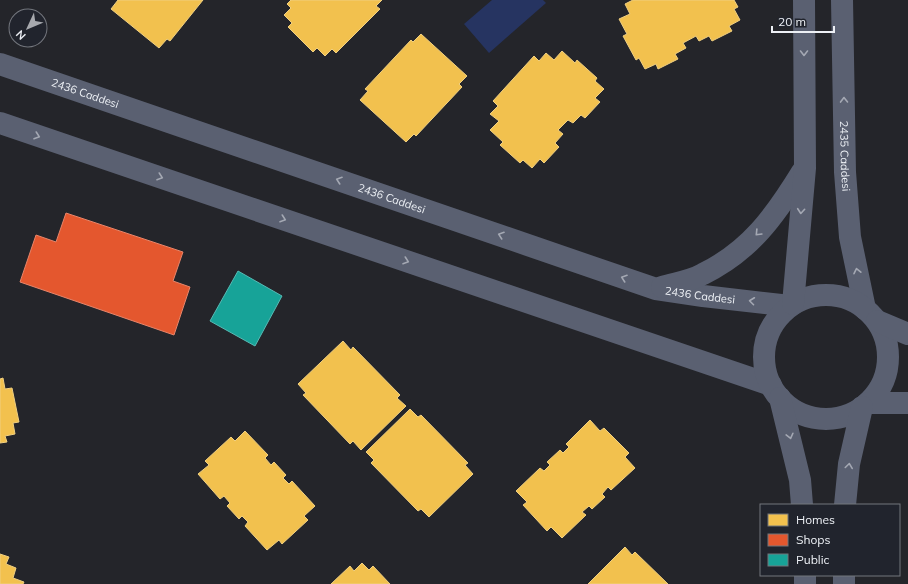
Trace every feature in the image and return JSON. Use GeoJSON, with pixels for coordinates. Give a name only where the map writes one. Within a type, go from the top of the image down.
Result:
{"type":"FeatureCollection","features":[{"type":"Feature","properties":{"kind":"street"},"geometry":{"type":"LineString","coordinates":[[792,305],[805,168],[804,0]]}},
{"type":"Feature","properties":{"kind":"street","name":"2435 Caddesi"},"geometry":{"type":"LineString","coordinates":[[776,392],[786,404],[800,413],[815,418],[831,419],[847,415],[865,405],[878,390],[887,368],[888,351],[884,336],[871,315],[849,229],[845,172],[842,0]]}},
{"type":"Feature","properties":{"kind":"street","name":"2436 Caddesi"},"geometry":{"type":"LineString","coordinates":[[0,64],[656,289],[703,296],[792,305]]}},
{"type":"Feature","properties":{"kind":"street"},"geometry":{"type":"LineString","coordinates":[[0,123],[776,392]]}},
{"type":"Feature","properties":{"kind":"street"},"geometry":{"type":"LineString","coordinates":[[656,289],[702,275],[727,260],[748,243],[767,224],[805,168]]}},
{"type":"Feature","properties":{"kind":"street"},"geometry":{"type":"LineString","coordinates":[[802,504],[800,480],[776,392],[767,374],[764,362],[765,346],[770,331],[778,317],[792,305],[807,298],[830,295],[845,298],[859,305],[871,315],[908,334]]}},
{"type":"Feature","properties":{"kind":"street"},"geometry":{"type":"LineString","coordinates":[[865,405],[908,403]]}},
{"type":"Feature","properties":{"kind":"street","name":"2435 Caddesi"},"geometry":{"type":"LineString","coordinates":[[845,504],[849,464],[865,405]]}},
{"type":"Feature","properties":{"kind":"shaded area"},"geometry":{"type":"Polygon","coordinates":[[[492,0],[543,0],[546,3],[489,53],[464,24],[492,0]]]}},
{"type":"Feature","properties":{"kind":"building: Homes"},"geometry":{"type":"Polygon","coordinates":[[[118,0],[203,0],[170,41],[167,39],[159,48],[111,9],[118,0]]]}},
{"type":"Feature","properties":{"kind":"building: Homes"},"geometry":{"type":"Polygon","coordinates":[[[291,0],[382,0],[376,6],[380,9],[336,53],[332,49],[325,56],[317,48],[313,52],[288,27],[292,23],[284,15],[291,8],[287,4],[291,0]]]}},
{"type":"Feature","properties":{"kind":"building: Homes"},"geometry":{"type":"Polygon","coordinates":[[[633,0],[734,0],[738,7],[734,9],[740,20],[729,26],[732,31],[712,41],[709,36],[699,41],[696,36],[683,43],[686,48],[675,54],[678,59],[658,69],[656,64],[645,69],[639,58],[636,60],[623,36],[627,34],[619,19],[630,14],[625,4],[633,0]]]}},
{"type":"Feature","properties":{"kind":"building: Homes"},"geometry":{"type":"Polygon","coordinates":[[[421,34],[467,76],[459,84],[462,87],[416,136],[414,134],[406,142],[360,100],[368,91],[365,89],[411,40],[413,42],[421,34]]]}},
{"type":"Feature","properties":{"kind":"building: Homes"},"geometry":{"type":"Polygon","coordinates":[[[562,51],[575,63],[577,60],[597,78],[595,81],[604,89],[595,98],[600,102],[585,118],[581,115],[573,123],[568,120],[558,130],[563,134],[555,143],[559,147],[544,163],[540,159],[532,168],[523,160],[520,163],[500,145],[503,142],[490,130],[499,121],[490,114],[498,106],[493,101],[534,56],[539,61],[546,53],[554,60],[562,51]]]}},
{"type":"Feature","properties":{"kind":"building: Homes"},"geometry":{"type":"Polygon","coordinates":[[[343,341],[351,350],[353,347],[400,395],[397,398],[406,406],[361,450],[353,441],[350,444],[303,395],[306,393],[298,384],[343,341]]]}},
{"type":"Feature","properties":{"kind":"building: Homes"},"geometry":{"type":"Polygon","coordinates":[[[3,378],[5,389],[12,388],[19,422],[13,423],[15,434],[5,436],[7,442],[0,443],[0,379],[3,378]]]}},
{"type":"Feature","properties":{"kind":"building: Homes"},"geometry":{"type":"Polygon","coordinates":[[[410,409],[418,417],[421,415],[468,463],[465,465],[473,474],[429,517],[421,509],[418,511],[371,463],[374,460],[366,452],[410,409]]]}},
{"type":"Feature","properties":{"kind":"building: Homes"},"geometry":{"type":"Polygon","coordinates":[[[590,420],[600,431],[604,428],[629,453],[625,457],[635,468],[611,490],[608,487],[602,494],[605,497],[592,509],[589,506],[582,512],[586,515],[562,538],[551,527],[547,531],[523,505],[527,502],[516,491],[540,468],[544,471],[550,465],[547,462],[560,450],[563,453],[569,447],[566,444],[590,420]]]}},
{"type":"Feature","properties":{"kind":"building: Homes"},"geometry":{"type":"Polygon","coordinates":[[[245,431],[268,455],[265,458],[271,465],[274,462],[286,475],[283,478],[289,484],[292,481],[315,506],[304,516],[308,520],[282,544],[279,540],[267,550],[245,526],[248,522],[242,516],[239,519],[227,506],[230,503],[224,496],[220,499],[198,474],[209,465],[205,461],[231,437],[235,441],[245,431]]]}},
{"type":"Feature","properties":{"kind":"building: Homes"},"geometry":{"type":"Polygon","coordinates":[[[625,547],[632,555],[635,552],[668,584],[588,584],[625,547]]]}},
{"type":"Feature","properties":{"kind":"building: Homes"},"geometry":{"type":"Polygon","coordinates":[[[0,554],[9,557],[6,564],[16,568],[13,578],[24,582],[23,584],[0,584],[0,554]]]}},
{"type":"Feature","properties":{"kind":"building: Homes"},"geometry":{"type":"Polygon","coordinates":[[[362,563],[369,570],[373,566],[390,584],[331,584],[350,566],[354,571],[362,563]]]}},
{"type":"Feature","properties":{"kind":"building: Shops"},"geometry":{"type":"Polygon","coordinates":[[[66,213],[183,252],[173,281],[190,287],[174,335],[20,282],[36,235],[56,242],[66,213]]]}},
{"type":"Feature","properties":{"kind":"building: Public"},"geometry":{"type":"Polygon","coordinates":[[[238,271],[282,296],[255,346],[210,321],[238,271]]]}}]}
